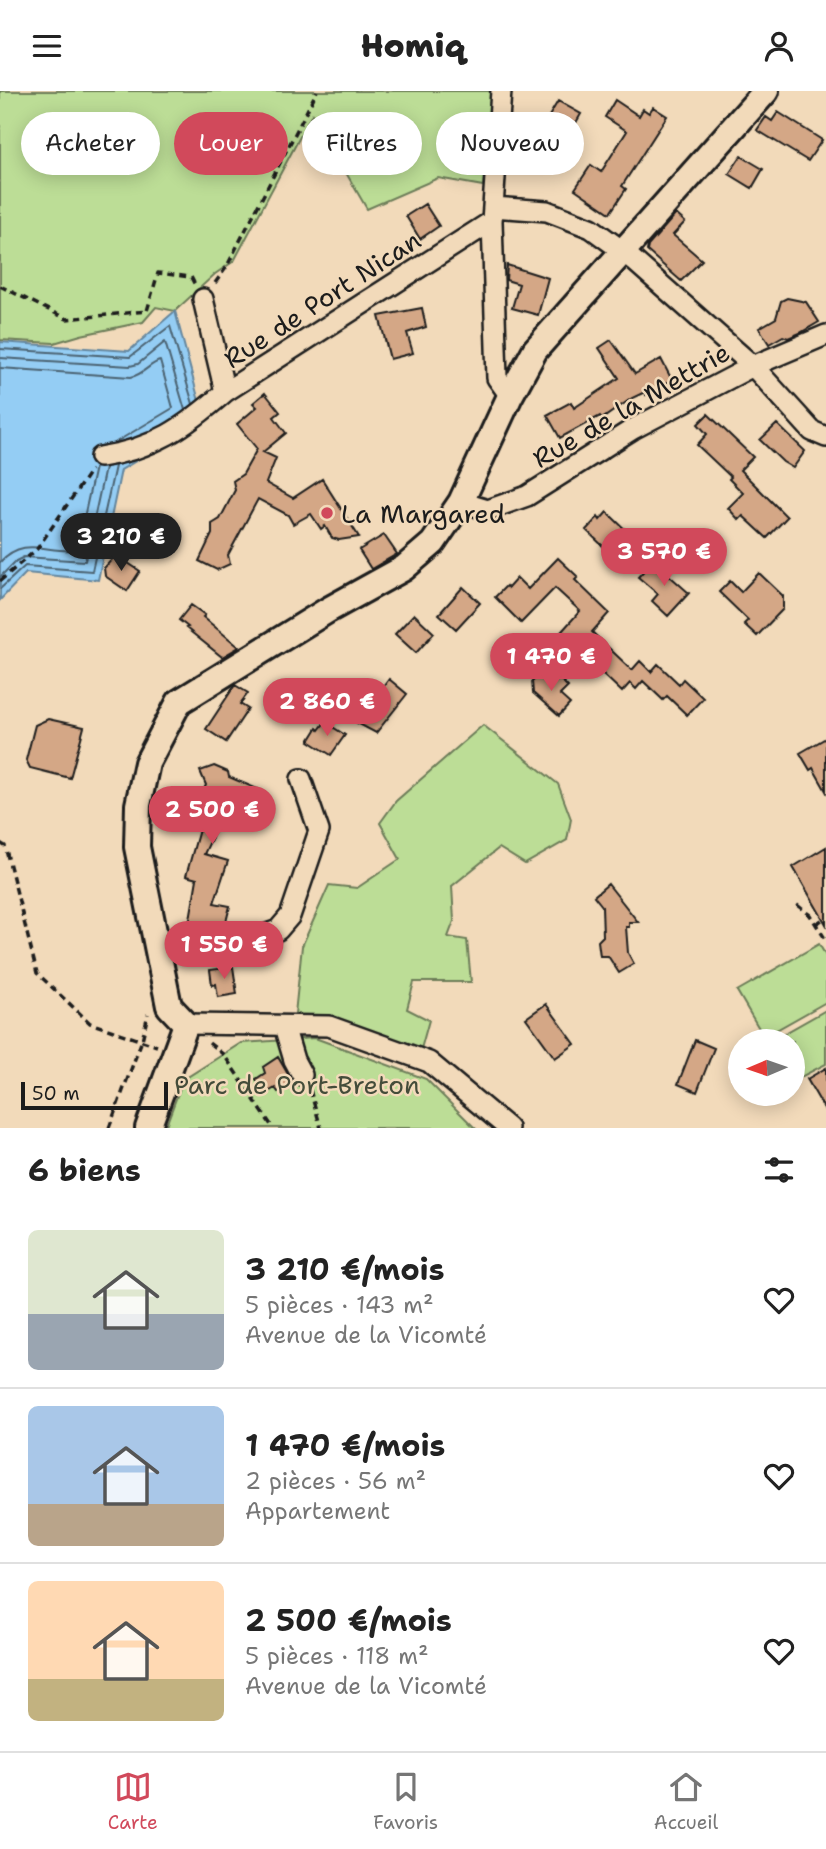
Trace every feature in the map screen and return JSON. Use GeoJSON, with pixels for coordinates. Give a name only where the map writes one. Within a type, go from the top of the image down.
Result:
{"type":"FeatureCollection","features":[{"type":"Feature","properties":{"kind":"main road"},"geometry":{"type":"LineString","coordinates":[[148,1128],[186,1024],[169,1006],[137,847],[138,805],[147,763],[179,702],[328,610],[404,568],[433,543],[461,502],[510,396],[535,350],[766,91]]}},
{"type":"Feature","properties":{"kind":"street"},"geometry":{"type":"LineString","coordinates":[[501,91],[493,214],[497,379],[510,396]]}},
{"type":"Feature","properties":{"kind":"street"},"geometry":{"type":"LineString","coordinates":[[493,214],[547,211],[591,229],[624,251],[753,366],[812,431],[826,437]]}},
{"type":"Feature","properties":{"kind":"street","name":"Rue de Port Nican"},"geometry":{"type":"LineString","coordinates":[[203,299],[225,392],[493,214]]}},
{"type":"Feature","properties":{"kind":"street","name":"Rue de la Mettrie"},"geometry":{"type":"LineString","coordinates":[[461,502],[488,510],[527,496],[633,429],[753,366],[826,335]]}},
{"type":"Feature","properties":{"kind":"street"},"geometry":{"type":"LineString","coordinates":[[100,457],[127,453],[155,443],[195,418],[225,392]]}},
{"type":"Feature","properties":{"kind":"street"},"geometry":{"type":"LineString","coordinates":[[158,950],[254,939],[278,930],[290,916],[319,831],[301,779]]}},
{"type":"Feature","properties":{"kind":"street"},"geometry":{"type":"LineString","coordinates":[[186,1024],[329,1026],[429,1062],[508,1128]]}},
{"type":"Feature","properties":{"kind":"street"},"geometry":{"type":"LineString","coordinates":[[284,1026],[293,1060],[302,1075]]}},
{"type":"Feature","properties":{"kind":"path"},"geometry":{"type":"LineString","coordinates":[[203,299],[226,268],[317,91]]}},
{"type":"Feature","properties":{"kind":"path"},"geometry":{"type":"LineString","coordinates":[[0,286],[67,319],[147,311],[158,273],[191,277]]}},
{"type":"Feature","properties":{"kind":"path"},"geometry":{"type":"LineString","coordinates":[[0,581],[37,549],[100,457]]}},
{"type":"Feature","properties":{"kind":"path"},"geometry":{"type":"LineString","coordinates":[[0,843],[5,846],[37,973],[90,1023],[142,1040],[109,1128]]}},
{"type":"Feature","properties":{"kind":"path"},"geometry":{"type":"LineString","coordinates":[[797,905],[816,924],[826,940]]}},
{"type":"Feature","properties":{"kind":"path"},"geometry":{"type":"LineString","coordinates":[[816,924],[826,918]]}},
{"type":"Feature","properties":{"kind":"path"},"geometry":{"type":"LineString","coordinates":[[186,1024],[224,1055],[273,1128]]}},
{"type":"Feature","properties":{"kind":"path"},"geometry":{"type":"LineString","coordinates":[[302,1075],[313,1096],[321,1128]]}},
{"type":"Feature","properties":{"kind":"green space"},"geometry":{"type":"Polygon","coordinates":[[[0,91],[491,91],[489,112],[436,112],[436,175],[484,175],[483,186],[438,178],[367,209],[347,175],[422,175],[422,112],[302,112],[302,133],[288,159],[288,112],[174,112],[174,175],[280,175],[234,261],[215,274],[175,311],[156,307],[143,322],[54,343],[0,340],[0,91]]]}},
{"type":"Feature","properties":{"kind":"green space"},"geometry":{"type":"Polygon","coordinates":[[[483,725],[558,784],[571,819],[567,840],[525,864],[499,848],[452,886],[454,921],[448,937],[467,940],[471,982],[414,982],[407,1009],[429,1020],[421,1049],[356,1028],[295,1014],[302,946],[329,885],[357,888],[400,859],[380,823],[396,801],[483,725]]]}},
{"type":"Feature","properties":{"kind":"green space"},"geometry":{"type":"Polygon","coordinates":[[[819,944],[826,956],[826,1002],[778,1029],[759,1029],[737,991],[819,944]]]}},
{"type":"Feature","properties":{"kind":"green space"},"geometry":{"type":"Polygon","coordinates":[[[826,1010],[826,1064],[805,1075],[805,1029],[792,1029],[826,1010]]]}},
{"type":"Feature","properties":{"kind":"green space","name":"Parc de Port-Breton"},"geometry":{"type":"Polygon","coordinates":[[[315,1038],[426,1079],[475,1128],[165,1128],[183,1080],[241,1043],[315,1038]]]}},
{"type":"Feature","properties":{"kind":"water"},"geometry":{"type":"Polygon","coordinates":[[[175,311],[204,420],[121,470],[98,580],[26,573],[0,600],[0,342],[129,351],[175,311]]]}},
{"type":"Feature","properties":{"kind":"building"},"geometry":{"type":"Polygon","coordinates":[[[615,100],[639,116],[643,109],[649,113],[653,107],[667,116],[622,186],[626,189],[610,213],[575,189],[591,165],[601,172],[627,131],[605,117],[615,100]]]}},
{"type":"Feature","properties":{"kind":"building"},"geometry":{"type":"Polygon","coordinates":[[[558,101],[577,112],[551,112],[558,101]]]}},
{"type":"Feature","properties":{"kind":"building"},"geometry":{"type":"Polygon","coordinates":[[[778,112],[822,140],[808,161],[757,130],[766,117],[772,121],[778,112]]]}},
{"type":"Feature","properties":{"kind":"building"},"geometry":{"type":"Polygon","coordinates":[[[741,156],[763,169],[752,188],[729,174],[741,156]]]}},
{"type":"Feature","properties":{"kind":"building"},"geometry":{"type":"Polygon","coordinates":[[[425,204],[439,226],[420,239],[406,216],[425,204]]]}},
{"type":"Feature","properties":{"kind":"building"},"geometry":{"type":"Polygon","coordinates":[[[676,214],[685,222],[673,235],[702,260],[681,281],[647,251],[648,246],[676,214]]]}},
{"type":"Feature","properties":{"kind":"building"},"geometry":{"type":"Polygon","coordinates":[[[507,265],[548,278],[538,315],[512,308],[519,284],[506,280],[507,265]]]}},
{"type":"Feature","properties":{"kind":"building"},"geometry":{"type":"Polygon","coordinates":[[[787,298],[806,302],[819,322],[800,333],[788,338],[783,336],[769,344],[759,328],[776,318],[781,301],[787,298]]]}},
{"type":"Feature","properties":{"kind":"building"},"geometry":{"type":"Polygon","coordinates":[[[422,308],[426,327],[407,333],[413,353],[390,359],[379,316],[422,308]]]}},
{"type":"Feature","properties":{"kind":"building"},"geometry":{"type":"Polygon","coordinates":[[[611,340],[635,374],[661,359],[672,380],[646,395],[645,392],[632,398],[602,419],[600,416],[560,438],[547,415],[571,402],[574,408],[619,378],[599,348],[611,340]]]}},
{"type":"Feature","properties":{"kind":"building","name":"La Margared"},"geometry":{"type":"Polygon","coordinates":[[[265,393],[280,412],[274,417],[286,433],[263,452],[276,458],[266,483],[293,498],[322,479],[359,537],[339,540],[332,538],[325,526],[321,529],[311,514],[293,524],[288,515],[258,499],[228,555],[230,564],[217,570],[199,561],[212,534],[212,524],[220,519],[235,490],[233,481],[243,474],[257,449],[237,424],[257,407],[253,403],[265,393]]]}},
{"type":"Feature","properties":{"kind":"building"},"geometry":{"type":"Polygon","coordinates":[[[708,414],[753,457],[740,470],[787,517],[767,538],[743,516],[739,520],[728,508],[743,493],[729,479],[731,477],[697,445],[707,434],[698,424],[708,414]]]}},
{"type":"Feature","properties":{"kind":"building"},"geometry":{"type":"Polygon","coordinates":[[[777,424],[805,451],[793,468],[760,440],[777,424]]]}},
{"type":"Feature","properties":{"kind":"building"},"geometry":{"type":"Polygon","coordinates":[[[607,512],[632,536],[620,549],[613,542],[606,549],[586,530],[607,512]]]}},
{"type":"Feature","properties":{"kind":"building"},"geometry":{"type":"Polygon","coordinates":[[[384,535],[397,554],[371,569],[359,550],[384,535]]]}},
{"type":"Feature","properties":{"kind":"building"},"geometry":{"type":"Polygon","coordinates":[[[116,555],[140,571],[127,591],[105,576],[104,568],[116,555]]]}},
{"type":"Feature","properties":{"kind":"building"},"geometry":{"type":"Polygon","coordinates":[[[558,558],[578,577],[575,580],[609,613],[592,632],[632,670],[640,661],[651,672],[658,664],[679,684],[683,679],[703,698],[687,715],[667,696],[663,700],[643,681],[636,689],[630,683],[622,692],[584,656],[569,673],[545,650],[580,611],[555,588],[521,623],[495,597],[517,578],[528,589],[558,558]]]}},
{"type":"Feature","properties":{"kind":"building"},"geometry":{"type":"Polygon","coordinates":[[[653,561],[689,593],[668,616],[652,601],[658,594],[638,577],[653,561]]]}},
{"type":"Feature","properties":{"kind":"building"},"geometry":{"type":"Polygon","coordinates":[[[759,573],[783,596],[783,609],[757,636],[744,624],[748,620],[719,592],[730,581],[741,592],[759,573]]]}},
{"type":"Feature","properties":{"kind":"building"},"geometry":{"type":"Polygon","coordinates":[[[463,587],[480,603],[456,629],[439,614],[463,587]]]}},
{"type":"Feature","properties":{"kind":"building"},"geometry":{"type":"Polygon","coordinates":[[[191,605],[239,647],[222,657],[186,628],[188,627],[179,620],[191,605]]]}},
{"type":"Feature","properties":{"kind":"building"},"geometry":{"type":"Polygon","coordinates":[[[414,614],[434,633],[416,653],[395,634],[414,614]]]}},
{"type":"Feature","properties":{"kind":"building"},"geometry":{"type":"Polygon","coordinates":[[[537,676],[558,677],[568,687],[560,695],[570,704],[559,716],[533,693],[532,681],[537,676]]]}},
{"type":"Feature","properties":{"kind":"building"},"geometry":{"type":"Polygon","coordinates":[[[389,679],[407,694],[376,733],[357,723],[389,679]]]}},
{"type":"Feature","properties":{"kind":"building"},"geometry":{"type":"Polygon","coordinates":[[[235,685],[248,693],[240,704],[248,709],[226,742],[206,729],[235,685]]]}},
{"type":"Feature","properties":{"kind":"building"},"geometry":{"type":"Polygon","coordinates":[[[48,719],[84,727],[70,778],[30,768],[26,760],[35,725],[48,719]]]}},
{"type":"Feature","properties":{"kind":"building"},"geometry":{"type":"Polygon","coordinates":[[[325,722],[345,735],[331,755],[309,741],[317,728],[319,730],[325,722]]]}},
{"type":"Feature","properties":{"kind":"building"},"geometry":{"type":"Polygon","coordinates":[[[826,738],[826,791],[813,768],[810,770],[800,753],[826,738]]]}},
{"type":"Feature","properties":{"kind":"building"},"geometry":{"type":"Polygon","coordinates":[[[214,766],[228,772],[229,777],[262,791],[229,801],[204,854],[228,861],[214,903],[230,906],[224,930],[189,925],[197,879],[186,876],[200,826],[189,821],[206,785],[200,771],[214,766]]]}},
{"type":"Feature","properties":{"kind":"building"},"geometry":{"type":"Polygon","coordinates":[[[826,847],[826,924],[793,867],[826,847]]]}},
{"type":"Feature","properties":{"kind":"building"},"geometry":{"type":"Polygon","coordinates":[[[608,884],[638,922],[629,922],[629,927],[626,927],[628,953],[634,964],[619,973],[608,956],[600,956],[598,941],[603,936],[602,906],[594,896],[608,884]]]}},
{"type":"Feature","properties":{"kind":"building"},"geometry":{"type":"Polygon","coordinates":[[[233,967],[237,994],[218,997],[216,984],[212,985],[210,970],[233,967]]]}},
{"type":"Feature","properties":{"kind":"building"},"geometry":{"type":"Polygon","coordinates":[[[546,1004],[575,1044],[555,1058],[526,1018],[546,1004]]]}},
{"type":"Feature","properties":{"kind":"building"},"geometry":{"type":"Polygon","coordinates":[[[695,1040],[714,1048],[697,1092],[678,1084],[695,1040]]]}},
{"type":"Feature","properties":{"kind":"building"},"geometry":{"type":"Polygon","coordinates":[[[278,1057],[293,1083],[278,1092],[275,1088],[265,1094],[256,1079],[265,1073],[263,1067],[278,1057]]]}},
{"type":"Feature","properties":{"kind":"building"},"geometry":{"type":"Polygon","coordinates":[[[826,1068],[826,1112],[807,1079],[826,1068]]]}},
{"type":"Feature","properties":{"kind":"place","name":"La Margared"},"geometry":{"type":"Point","coordinates":[327,513]}}]}
